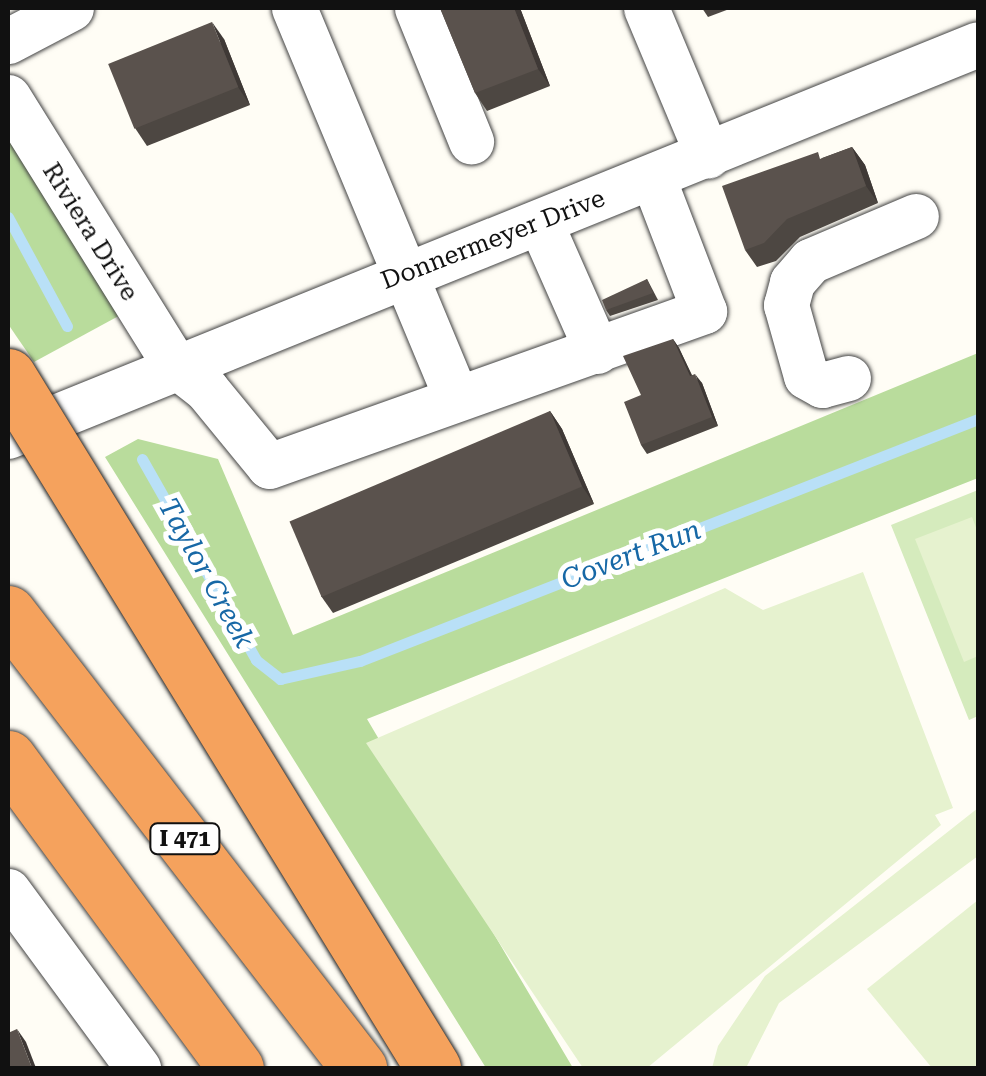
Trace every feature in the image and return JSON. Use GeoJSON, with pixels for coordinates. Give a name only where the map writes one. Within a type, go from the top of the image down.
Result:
{"type":"FeatureCollection","features":[{"type":"Feature","properties":{"kind":"highway"},"geometry":{"type":"LineString","coordinates":[[8,376],[433,1068]]}},
{"type":"Feature","properties":{"kind":"highway","name":"I 471"},"geometry":{"type":"LineString","coordinates":[[8,613],[359,1068]]}},
{"type":"Feature","properties":{"kind":"highway"},"geometry":{"type":"LineString","coordinates":[[8,758],[236,1068]]}},
{"type":"Feature","properties":{"kind":"street"},"geometry":{"type":"LineString","coordinates":[[8,41],[70,8]]}},
{"type":"Feature","properties":{"kind":"street"},"geometry":{"type":"LineString","coordinates":[[294,8],[456,397],[704,311],[653,178]]}},
{"type":"Feature","properties":{"kind":"street"},"geometry":{"type":"LineString","coordinates":[[417,8],[471,141]]}},
{"type":"Feature","properties":{"kind":"street"},"geometry":{"type":"LineString","coordinates":[[646,8],[708,156]]}},
{"type":"Feature","properties":{"kind":"street","name":"Donnermeyer Drive"},"geometry":{"type":"LineString","coordinates":[[8,436],[174,364],[653,178],[978,44]]}},
{"type":"Feature","properties":{"kind":"street","name":"Riviera Drive"},"geometry":{"type":"LineString","coordinates":[[8,98],[174,364],[206,389],[269,466],[456,397]]}},
{"type":"Feature","properties":{"kind":"street"},"geometry":{"type":"LineString","coordinates":[[848,378],[822,385],[806,376],[786,305],[792,282],[810,261],[916,216]]}},
{"type":"Feature","properties":{"kind":"street"},"geometry":{"type":"LineString","coordinates":[[540,222],[597,351]]}},
{"type":"Feature","properties":{"kind":"street"},"geometry":{"type":"LineString","coordinates":[[10,898],[138,1068]]}},
{"type":"Feature","properties":{"kind":"green space"},"geometry":{"type":"Polygon","coordinates":[[[8,97],[137,306],[34,362],[8,324],[8,97]]]}},
{"type":"Feature","properties":{"kind":"green space"},"geometry":{"type":"Polygon","coordinates":[[[978,353],[978,478],[367,719],[573,1068],[486,1068],[105,457],[138,439],[218,459],[293,635],[978,353]]]}},
{"type":"Feature","properties":{"kind":"green space"},"geometry":{"type":"Polygon","coordinates":[[[978,490],[978,716],[969,720],[891,525],[978,490]]]}},
{"type":"Feature","properties":{"kind":"green space"},"geometry":{"type":"Polygon","coordinates":[[[972,517],[978,533],[978,656],[964,662],[915,539],[972,517]]]}},
{"type":"Feature","properties":{"kind":"green space"},"geometry":{"type":"Polygon","coordinates":[[[863,572],[953,808],[935,815],[941,825],[647,1068],[583,1068],[366,743],[725,588],[763,610],[863,572]]]}},
{"type":"Feature","properties":{"kind":"green space"},"geometry":{"type":"Polygon","coordinates":[[[978,808],[978,856],[779,1003],[746,1068],[712,1068],[718,1046],[765,976],[978,808]]]}},
{"type":"Feature","properties":{"kind":"green space"},"geometry":{"type":"Polygon","coordinates":[[[978,900],[978,1068],[932,1068],[867,989],[978,900]]]}},
{"type":"Feature","properties":{"kind":"building"},"geometry":{"type":"Polygon","coordinates":[[[440,8],[514,8],[538,69],[475,93],[440,8]]]}},
{"type":"Feature","properties":{"kind":"building"},"geometry":{"type":"Polygon","coordinates":[[[212,22],[238,87],[134,129],[108,64],[212,22]]]}},
{"type":"Feature","properties":{"kind":"building"},"geometry":{"type":"Polygon","coordinates":[[[852,147],[866,186],[787,219],[764,243],[745,250],[722,186],[818,152],[820,159],[852,147]]]}},
{"type":"Feature","properties":{"kind":"building"},"geometry":{"type":"Polygon","coordinates":[[[647,279],[653,293],[606,310],[602,300],[647,279]]]}},
{"type":"Feature","properties":{"kind":"building"},"geometry":{"type":"Polygon","coordinates":[[[673,339],[690,376],[695,374],[712,417],[641,445],[624,402],[641,395],[623,356],[673,339]]]}},
{"type":"Feature","properties":{"kind":"building"},"geometry":{"type":"Polygon","coordinates":[[[550,411],[582,486],[322,597],[289,522],[550,411]]]}},
{"type":"Feature","properties":{"kind":"building"},"geometry":{"type":"Polygon","coordinates":[[[17,1029],[32,1068],[8,1068],[8,1033],[17,1029]]]}},
{"type":"Feature","properties":{"kind":"waterway","name":"Taylor Creek"},"geometry":{"type":"LineString","coordinates":[[8,217],[67,326]]}},
{"type":"Feature","properties":{"kind":"waterway","name":"Covert Run"},"geometry":{"type":"LineString","coordinates":[[142,459],[256,660],[280,679],[360,661],[978,419]]}}]}
